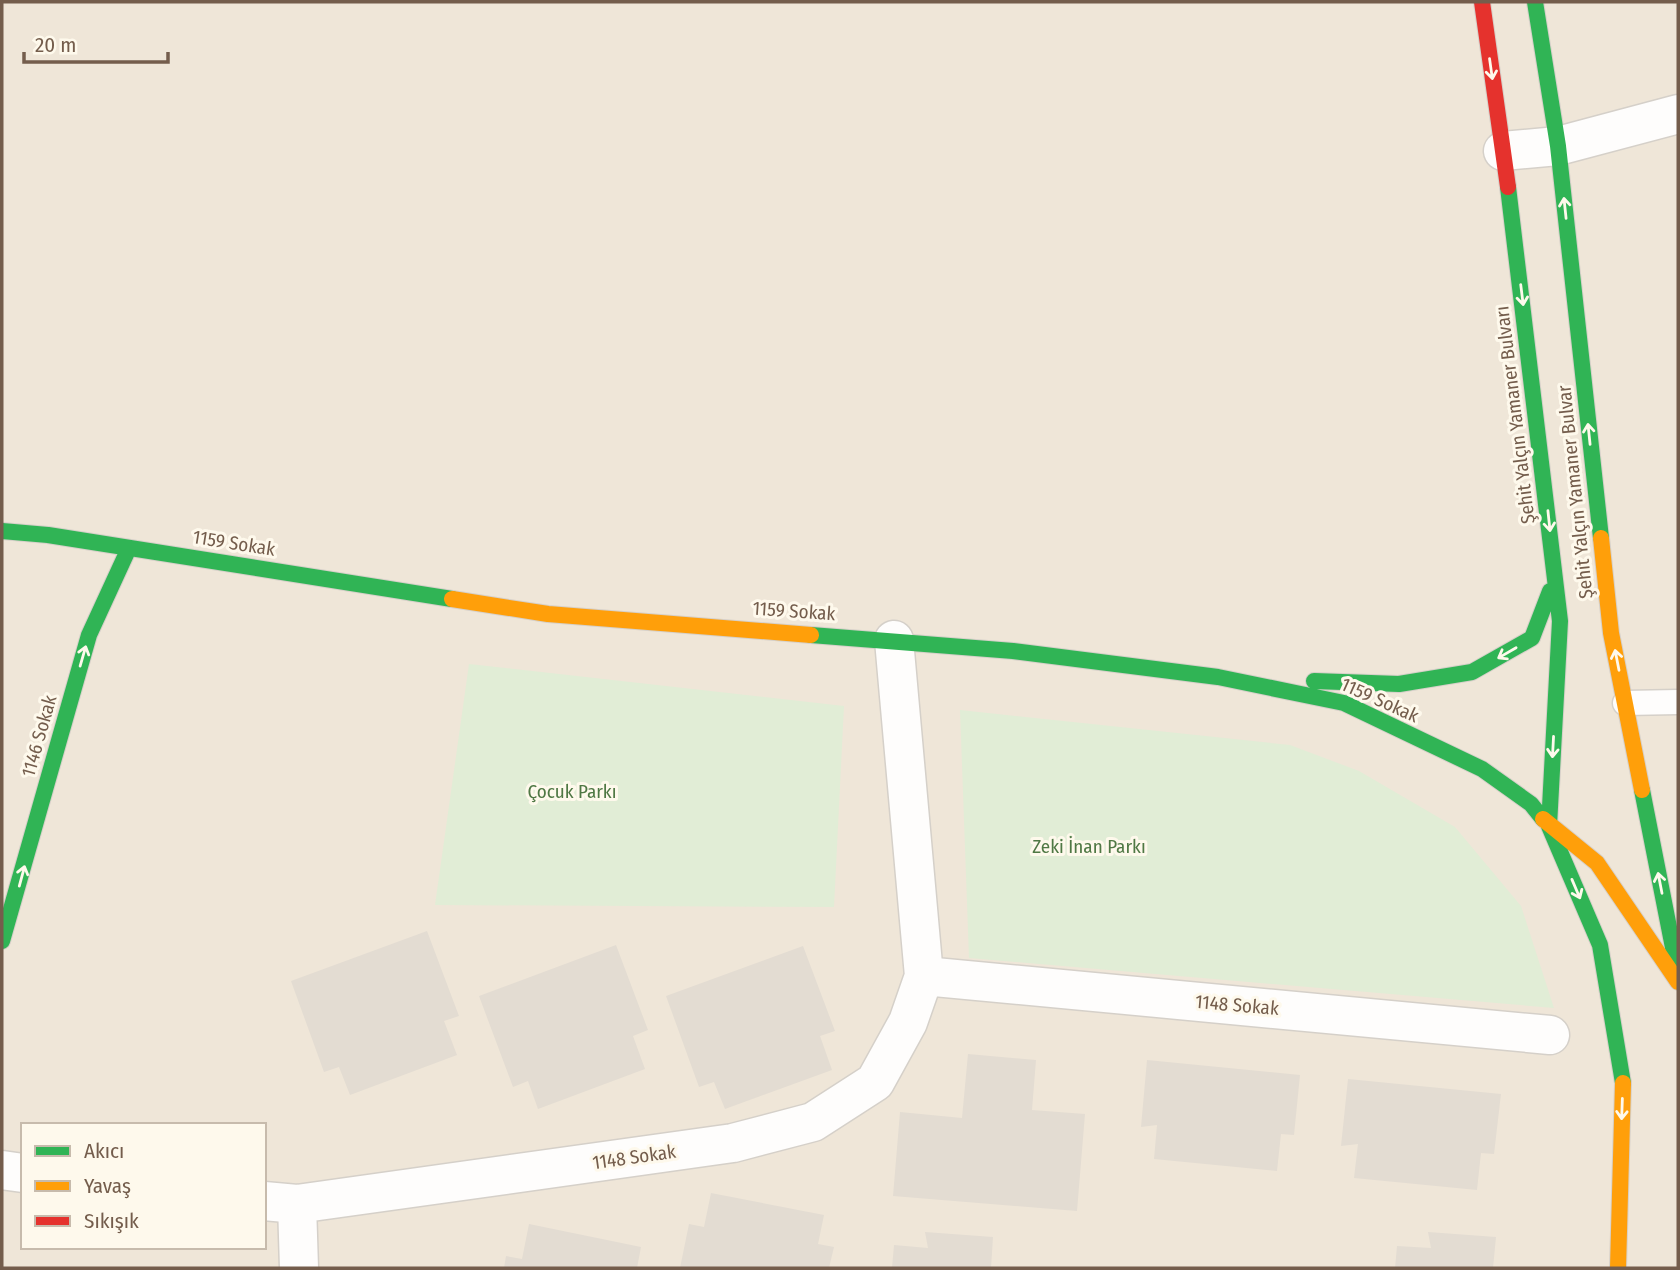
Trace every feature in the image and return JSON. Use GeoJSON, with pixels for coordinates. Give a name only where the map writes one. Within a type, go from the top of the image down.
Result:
{"type":"FeatureCollection","features":[{"type":"Feature","properties":{"kind":"street","name":"Şehit Yalçın Yamaner Bulvarı"},"geometry":{"type":"LineString","coordinates":[[1482,2],[1503,151],[1560,621],[1549,826]]}},
{"type":"Feature","properties":{"kind":"street","name":"Şehit Yalçın Yamaner Bulvar"},"geometry":{"type":"LineString","coordinates":[[1535,2],[1558,145],[1611,633],[1678,974]]}},
{"type":"Feature","properties":{"kind":"street"},"geometry":{"type":"LineString","coordinates":[[1503,151],[1558,145],[1678,114]]}},
{"type":"Feature","properties":{"kind":"street","name":"1159 Sokak"},"geometry":{"type":"LineString","coordinates":[[2,531],[129,548],[548,614],[894,640],[1218,677],[1344,703],[1482,769],[1531,804],[1549,826],[1597,863],[1678,982]]}},
{"type":"Feature","properties":{"kind":"street","name":"1146 Sokak"},"geometry":{"type":"LineString","coordinates":[[2,941],[89,635],[129,548]]}},
{"type":"Feature","properties":{"kind":"street"},"geometry":{"type":"LineString","coordinates":[[1218,677],[1399,684],[1472,672],[1532,638],[1555,579]]}},
{"type":"Feature","properties":{"kind":"street","name":"1148 Sokak"},"geometry":{"type":"LineString","coordinates":[[281,1203],[733,1143],[813,1122],[875,1082],[908,1022],[924,976],[894,640]]}},
{"type":"Feature","properties":{"kind":"street","name":"1159 Sokak"},"geometry":{"type":"LineString","coordinates":[[1549,826],[1601,945],[1623,1072],[1618,1268]]}},
{"type":"Feature","properties":{"kind":"street","name":"1148 Sokak"},"geometry":{"type":"LineString","coordinates":[[924,976],[1550,1035]]}},
{"type":"Feature","properties":{"kind":"street"},"geometry":{"type":"LineString","coordinates":[[2,1170],[21,1173]]}},
{"type":"Feature","properties":{"kind":"street"},"geometry":{"type":"LineString","coordinates":[[281,1203],[299,1268]]}},
{"type":"Feature","properties":{"kind":"lane"},"geometry":{"type":"LineString","coordinates":[[1625,703],[1678,702]]}},
{"type":"Feature","properties":{"kind":"shaded area"},"geometry":{"type":"Polygon","coordinates":[[[2,2],[1678,2],[1678,1268],[2,1268],[2,2]]]}},
{"type":"Feature","properties":{"kind":"green space","name":"Çocuk Parkı"},"geometry":{"type":"Polygon","coordinates":[[[469,664],[844,706],[834,907],[435,905],[469,664]]]}},
{"type":"Feature","properties":{"kind":"green space","name":"Zeki İnan Parkı"},"geometry":{"type":"Polygon","coordinates":[[[960,710],[1290,745],[1359,771],[1455,827],[1521,906],[1554,1008],[969,958],[960,710]]]}},
{"type":"Feature","properties":{"kind":"building"},"geometry":{"type":"Polygon","coordinates":[[[427,931],[459,1016],[444,1021],[457,1055],[350,1095],[339,1067],[324,1072],[291,981],[427,931]]]}},
{"type":"Feature","properties":{"kind":"building"},"geometry":{"type":"Polygon","coordinates":[[[616,945],[648,1030],[633,1036],[645,1069],[538,1109],[528,1081],[513,1087],[479,996],[616,945]]]}},
{"type":"Feature","properties":{"kind":"building"},"geometry":{"type":"Polygon","coordinates":[[[803,946],[835,1031],[820,1036],[832,1070],[725,1109],[714,1082],[699,1087],[666,996],[803,946]]]}},
{"type":"Feature","properties":{"kind":"building"},"geometry":{"type":"Polygon","coordinates":[[[968,1054],[1036,1060],[1032,1110],[1085,1114],[1077,1211],[893,1196],[900,1112],[962,1118],[968,1054]]]}},
{"type":"Feature","properties":{"kind":"building"},"geometry":{"type":"Polygon","coordinates":[[[1147,1060],[1300,1075],[1294,1135],[1281,1134],[1277,1171],[1154,1159],[1157,1125],[1141,1127],[1147,1060]]]}},
{"type":"Feature","properties":{"kind":"building"},"geometry":{"type":"Polygon","coordinates":[[[1348,1079],[1501,1094],[1494,1154],[1481,1153],[1477,1190],[1354,1178],[1358,1144],[1341,1146],[1348,1079]]]}},
{"type":"Feature","properties":{"kind":"building"},"geometry":{"type":"Polygon","coordinates":[[[711,1193],[824,1215],[818,1244],[834,1247],[829,1268],[680,1268],[689,1224],[704,1227],[711,1193]]]}},
{"type":"Feature","properties":{"kind":"building"},"geometry":{"type":"Polygon","coordinates":[[[529,1224],[641,1247],[637,1268],[504,1268],[506,1256],[522,1259],[529,1224]]]}},
{"type":"Feature","properties":{"kind":"building"},"geometry":{"type":"Polygon","coordinates":[[[925,1232],[993,1237],[991,1268],[892,1268],[894,1245],[928,1248],[925,1232]]]}},
{"type":"Feature","properties":{"kind":"building"},"geometry":{"type":"Polygon","coordinates":[[[1428,1232],[1496,1237],[1493,1268],[1395,1268],[1397,1246],[1431,1248],[1428,1232]]]}},
{"type":"Feature","properties":{"kind":"traffic: fast"},"geometry":{"type":"LineString","coordinates":[[1535,2],[1558,146],[1601,538]]}},
{"type":"Feature","properties":{"kind":"traffic: fast"},"geometry":{"type":"LineString","coordinates":[[1508,187],[1560,621],[1549,826],[1600,945],[1623,1083]]}},
{"type":"Feature","properties":{"kind":"traffic: fast"},"geometry":{"type":"LineString","coordinates":[[2,531],[48,535],[452,599]]}},
{"type":"Feature","properties":{"kind":"traffic: fast"},"geometry":{"type":"LineString","coordinates":[[2,941],[89,635],[129,548]]}},
{"type":"Feature","properties":{"kind":"traffic: fast"},"geometry":{"type":"LineString","coordinates":[[1314,681],[1399,684],[1472,672],[1532,638],[1550,591]]}},
{"type":"Feature","properties":{"kind":"traffic: fast"},"geometry":{"type":"LineString","coordinates":[[811,635],[1013,651],[1218,677],[1344,703],[1482,769],[1531,804],[1543,819]]}},
{"type":"Feature","properties":{"kind":"traffic: fast"},"geometry":{"type":"LineString","coordinates":[[1642,790],[1677,968]]}},
{"type":"Feature","properties":{"kind":"traffic: slow"},"geometry":{"type":"LineString","coordinates":[[1601,538],[1611,633],[1642,790]]}},
{"type":"Feature","properties":{"kind":"traffic: slow"},"geometry":{"type":"LineString","coordinates":[[452,599],[548,614],[811,635]]}},
{"type":"Feature","properties":{"kind":"traffic: slow"},"geometry":{"type":"LineString","coordinates":[[1543,819],[1597,863],[1678,982]]}},
{"type":"Feature","properties":{"kind":"traffic: slow"},"geometry":{"type":"LineString","coordinates":[[1618,1268],[1623,1083]]}},
{"type":"Feature","properties":{"kind":"traffic: jam"},"geometry":{"type":"LineString","coordinates":[[1482,2],[1508,187]]}}]}
